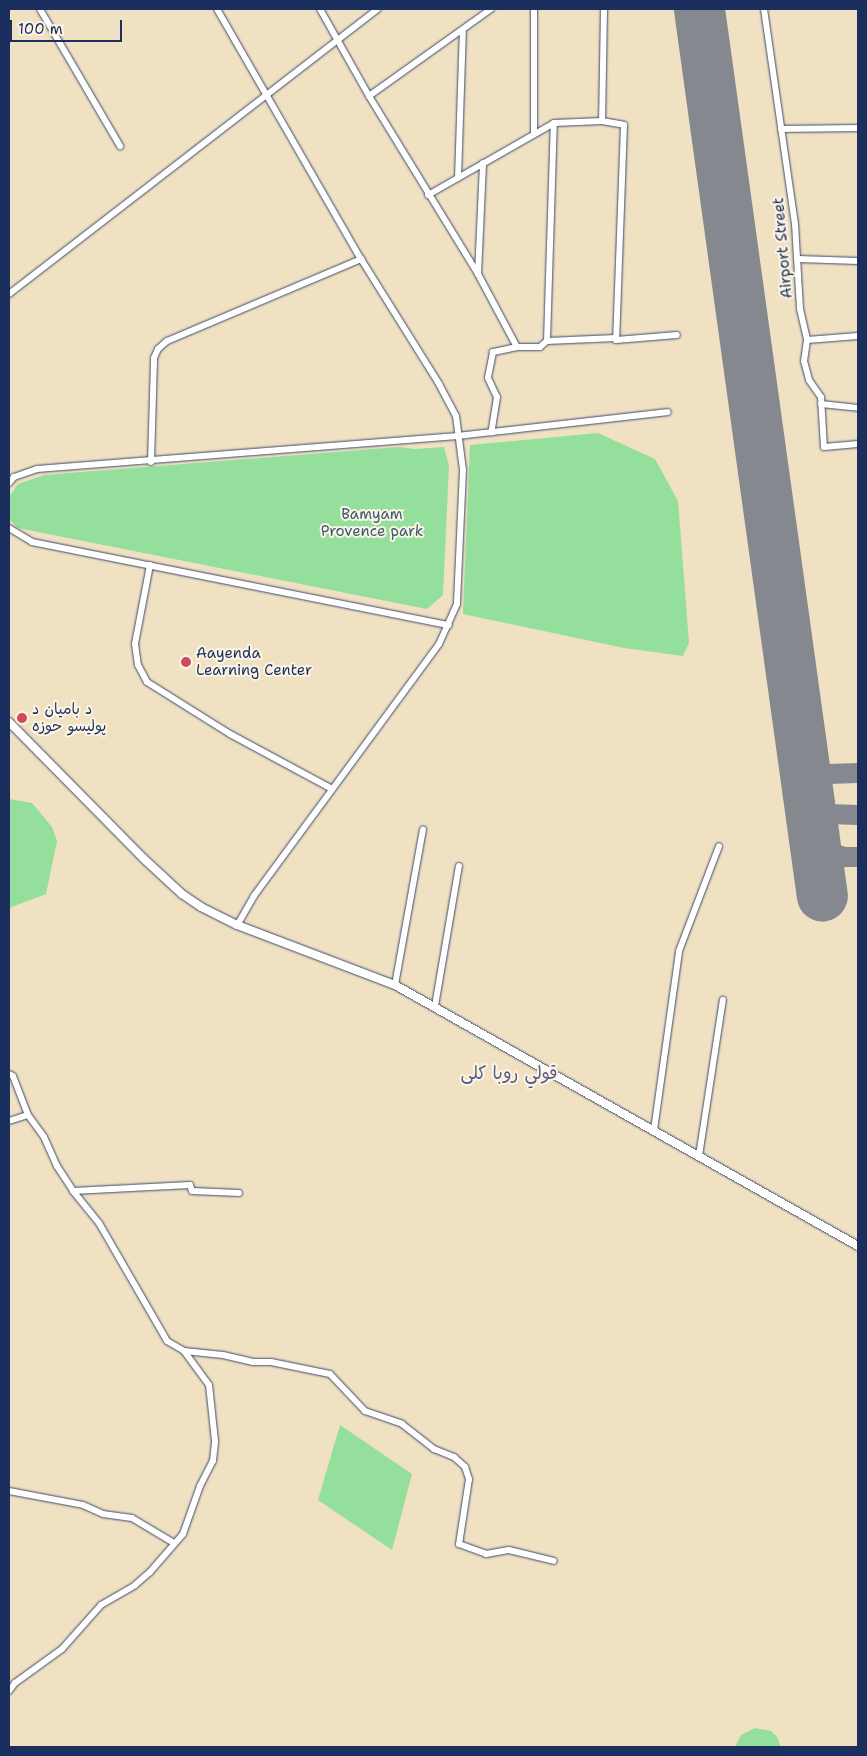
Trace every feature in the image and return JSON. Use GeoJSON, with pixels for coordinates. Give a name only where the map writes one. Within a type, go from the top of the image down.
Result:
{"type":"FeatureCollection","features":[{"type":"Feature","properties":{"kind":"street"},"geometry":{"type":"LineString","coordinates":[[40,9],[120,146]]}},
{"type":"Feature","properties":{"kind":"street"},"geometry":{"type":"LineString","coordinates":[[217,9],[360,259],[439,384],[456,416],[463,470],[456,604],[440,644],[254,896],[237,925]]}},
{"type":"Feature","properties":{"kind":"street"},"geometry":{"type":"LineString","coordinates":[[320,9],[428,195],[478,274],[518,347]]}},
{"type":"Feature","properties":{"kind":"street"},"geometry":{"type":"LineString","coordinates":[[9,294],[378,9]]}},
{"type":"Feature","properties":{"kind":"street"},"geometry":{"type":"LineString","coordinates":[[369,96],[491,9]]}},
{"type":"Feature","properties":{"kind":"street"},"geometry":{"type":"LineString","coordinates":[[534,9],[534,133]]}},
{"type":"Feature","properties":{"kind":"street"},"geometry":{"type":"LineString","coordinates":[[602,121],[604,9]]}},
{"type":"Feature","properties":{"kind":"street","name":"Airport Street"},"geometry":{"type":"LineString","coordinates":[[764,9],[796,224],[800,309],[807,340],[804,361],[809,380],[821,397],[824,447],[858,444]]}},
{"type":"Feature","properties":{"kind":"street"},"geometry":{"type":"LineString","coordinates":[[458,178],[463,30]]}},
{"type":"Feature","properties":{"kind":"street"},"geometry":{"type":"LineString","coordinates":[[428,195],[554,123],[602,121],[624,125],[616,340]]}},
{"type":"Feature","properties":{"kind":"street"},"geometry":{"type":"LineString","coordinates":[[547,341],[554,123]]}},
{"type":"Feature","properties":{"kind":"street"},"geometry":{"type":"LineString","coordinates":[[781,129],[858,128]]}},
{"type":"Feature","properties":{"kind":"street"},"geometry":{"type":"LineString","coordinates":[[478,274],[483,163]]}},
{"type":"Feature","properties":{"kind":"street"},"geometry":{"type":"LineString","coordinates":[[151,462],[154,358],[158,349],[166,341],[360,259]]}},
{"type":"Feature","properties":{"kind":"street"},"geometry":{"type":"LineString","coordinates":[[798,259],[858,261]]}},
{"type":"Feature","properties":{"kind":"street"},"geometry":{"type":"LineString","coordinates":[[491,433],[497,397],[488,378],[493,352],[518,347],[540,347],[547,341],[616,338],[616,340],[676,335]]}},
{"type":"Feature","properties":{"kind":"street"},"geometry":{"type":"LineString","coordinates":[[807,340],[858,336]]}},
{"type":"Feature","properties":{"kind":"street"},"geometry":{"type":"LineString","coordinates":[[821,404],[858,408]]}},
{"type":"Feature","properties":{"kind":"street"},"geometry":{"type":"LineString","coordinates":[[9,483],[14,477],[36,469],[151,462],[458,436],[668,412]]}},
{"type":"Feature","properties":{"kind":"street"},"geometry":{"type":"LineString","coordinates":[[9,528],[32,542],[449,625]]}},
{"type":"Feature","properties":{"kind":"street"},"geometry":{"type":"LineString","coordinates":[[150,565],[135,644],[138,666],[147,682],[230,734],[332,789]]}},
{"type":"Feature","properties":{"kind":"street"},"geometry":{"type":"LineString","coordinates":[[9,722],[143,858],[182,894],[237,925],[395,985],[435,1006],[532,1064],[654,1130],[858,1246]]}},
{"type":"Feature","properties":{"kind":"street"},"geometry":{"type":"LineString","coordinates":[[395,985],[423,830]]}},
{"type":"Feature","properties":{"kind":"street"},"geometry":{"type":"LineString","coordinates":[[654,1130],[679,951],[718,846]]}},
{"type":"Feature","properties":{"kind":"street"},"geometry":{"type":"LineString","coordinates":[[435,1006],[458,866]]}},
{"type":"Feature","properties":{"kind":"street"},"geometry":{"type":"LineString","coordinates":[[699,1156],[723,1000]]}},
{"type":"Feature","properties":{"kind":"street"},"geometry":{"type":"LineString","coordinates":[[9,1074],[13,1076],[28,1115],[44,1137],[57,1166],[73,1192],[99,1223],[167,1341],[184,1351],[209,1385],[215,1441],[213,1461],[200,1486],[183,1534],[150,1572],[135,1584],[101,1605],[62,1649],[15,1684],[9,1691]]}},
{"type":"Feature","properties":{"kind":"street"},"geometry":{"type":"LineString","coordinates":[[9,1121],[28,1115]]}},
{"type":"Feature","properties":{"kind":"street"},"geometry":{"type":"LineString","coordinates":[[73,1192],[190,1185],[192,1191],[238,1193]]}},
{"type":"Feature","properties":{"kind":"street"},"geometry":{"type":"LineString","coordinates":[[184,1351],[223,1355],[253,1362],[271,1362],[330,1374],[365,1411],[402,1424],[434,1449],[454,1457],[465,1467],[469,1479],[459,1544],[486,1554],[509,1550],[554,1561]]}},
{"type":"Feature","properties":{"kind":"street"},"geometry":{"type":"LineString","coordinates":[[9,1491],[83,1505],[102,1514],[132,1518],[174,1543]]}},
{"type":"Feature","properties":{"kind":"green space"},"geometry":{"type":"Polygon","coordinates":[[[598,433],[655,459],[678,501],[689,643],[683,656],[624,648],[463,614],[470,445],[598,433]]]}},
{"type":"Feature","properties":{"kind":"green space","name":"Bamyam Provence park"},"geometry":{"type":"Polygon","coordinates":[[[399,447],[414,449],[444,447],[449,465],[443,595],[427,609],[18,528],[10,520],[9,497],[18,484],[44,475],[399,447]]]}},
{"type":"Feature","properties":{"kind":"green space"},"geometry":{"type":"Polygon","coordinates":[[[9,799],[32,803],[52,827],[57,841],[46,894],[9,908],[9,799]]]}},
{"type":"Feature","properties":{"kind":"green space"},"geometry":{"type":"Polygon","coordinates":[[[340,1425],[412,1474],[392,1550],[318,1500],[340,1425]]]}},
{"type":"Feature","properties":{"kind":"green space"},"geometry":{"type":"Polygon","coordinates":[[[755,1728],[771,1731],[777,1737],[781,1747],[735,1747],[741,1735],[755,1728]]]}},
{"type":"Feature","properties":{"kind":"taxiway"},"geometry":{"type":"LineString","coordinates":[[802,751],[811,765],[828,774],[858,773]]}},
{"type":"Feature","properties":{"kind":"taxiway"},"geometry":{"type":"LineString","coordinates":[[808,792],[816,805],[829,814],[858,815]]}},
{"type":"Feature","properties":{"kind":"taxiway"},"geometry":{"type":"LineString","coordinates":[[813,831],[830,853],[845,857],[858,857]]}},
{"type":"Feature","properties":{"kind":"runway"},"geometry":{"type":"LineString","coordinates":[[699,9],[822,896]]}},
{"type":"Feature","properties":{"kind":"place","name":"Aayenda Learning Center"},"geometry":{"type":"Point","coordinates":[186,662]}},
{"type":"Feature","properties":{"kind":"place","name":"د بامیان د پولیسو حوزه"},"geometry":{"type":"Point","coordinates":[22,718]}},
{"type":"Feature","properties":{"kind":"district","name":"قولي روبا کلی"},"geometry":{"type":"Point","coordinates":[509,1073]}}]}
